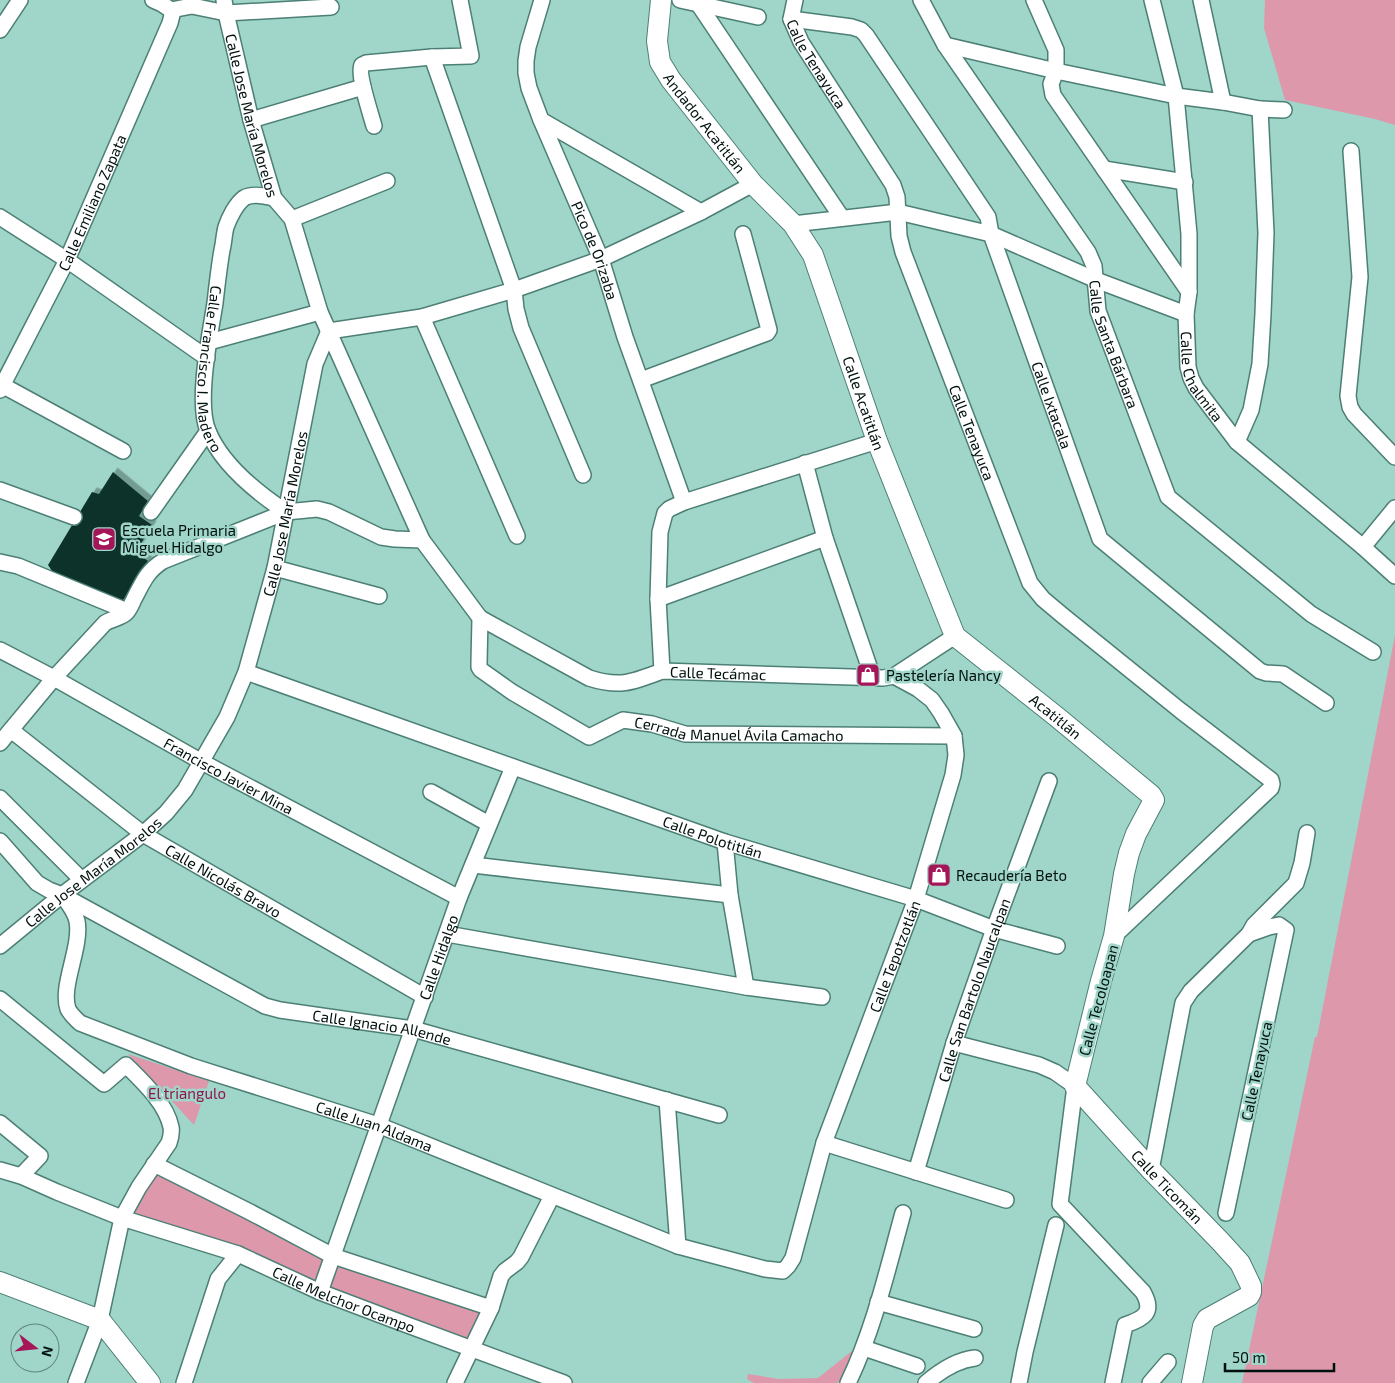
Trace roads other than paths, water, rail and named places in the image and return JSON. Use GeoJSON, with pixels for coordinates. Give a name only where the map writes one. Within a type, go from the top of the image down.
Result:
{"type":"FeatureCollection","features":[{"type":"Feature","properties":{"kind":"street"},"geometry":{"type":"LineString","coordinates":[[0,30],[20,0]]}},
{"type":"Feature","properties":{"kind":"street"},"geometry":{"type":"LineString","coordinates":[[153,0],[171,10],[192,6],[331,7]]}},
{"type":"Feature","properties":{"kind":"street"},"geometry":{"type":"LineString","coordinates":[[374,126],[363,87],[362,65],[366,63],[432,57],[471,56],[460,0]]}},
{"type":"Feature","properties":{"kind":"street","name":"Pico de Orizaba"},"geometry":{"type":"LineString","coordinates":[[542,0],[526,61],[529,88],[601,259],[625,337],[684,502]]}},
{"type":"Feature","properties":{"kind":"street","name":"Andador Acatitlán"},"geometry":{"type":"LineString","coordinates":[[661,0],[657,41],[660,62],[671,80],[753,184]]}},
{"type":"Feature","properties":{"kind":"street"},"geometry":{"type":"LineString","coordinates":[[680,0],[758,17]]}},
{"type":"Feature","properties":{"kind":"street","name":"Calle Tenayuca"},"geometry":{"type":"LineString","coordinates":[[795,0],[791,19],[801,42],[893,185],[897,197],[899,236],[903,252],[1030,583],[1043,599],[1062,616],[1271,780],[1271,788],[1114,936]]}},
{"type":"Feature","properties":{"kind":"street","name":"Calle Santa Bárbara"},"geometry":{"type":"LineString","coordinates":[[921,0],[945,45],[1088,252],[1094,266],[1098,311],[1168,497],[1311,614],[1372,652]]}},
{"type":"Feature","properties":{"kind":"street"},"geometry":{"type":"LineString","coordinates":[[1034,0],[1056,50],[1056,71],[1050,84],[1052,95],[1189,292]]}},
{"type":"Feature","properties":{"kind":"street","name":"Calle Chalmita"},"geometry":{"type":"LineString","coordinates":[[1152,0],[1176,96],[1185,182],[1189,234],[1189,292],[1186,314],[1188,367],[1191,378],[1196,388],[1237,442],[1395,576]]}},
{"type":"Feature","properties":{"kind":"street"},"geometry":{"type":"LineString","coordinates":[[1201,0],[1223,102]]}},
{"type":"Feature","properties":{"kind":"street"},"geometry":{"type":"LineString","coordinates":[[699,5],[842,218]]}},
{"type":"Feature","properties":{"kind":"street","name":"Calle Jose María Morelos"},"geometry":{"type":"LineString","coordinates":[[0,946],[62,895],[143,834],[166,813],[185,790],[227,717],[246,672],[275,568],[315,364],[329,331],[320,312],[292,219],[274,198],[250,120],[225,7]]}},
{"type":"Feature","properties":{"kind":"street","name":"Calle Emiliano Zapata"},"geometry":{"type":"LineString","coordinates":[[1,388],[68,260],[170,23],[171,10]]}},
{"type":"Feature","properties":{"kind":"street","name":"Calle Ixtacala"},"geometry":{"type":"LineString","coordinates":[[791,19],[852,27],[861,30],[866,35],[988,217],[991,234],[1100,538],[1260,670],[1266,673],[1283,674],[1326,703]]}},
{"type":"Feature","properties":{"kind":"street"},"geometry":{"type":"LineString","coordinates":[[945,45],[1176,96],[1260,109],[1284,110]]}},
{"type":"Feature","properties":{"kind":"street"},"geometry":{"type":"LineString","coordinates":[[432,57],[514,290],[516,310],[521,328],[582,475]]}},
{"type":"Feature","properties":{"kind":"street"},"geometry":{"type":"LineString","coordinates":[[250,120],[363,87]]}},
{"type":"Feature","properties":{"kind":"street"},"geometry":{"type":"LineString","coordinates":[[1237,442],[1250,410],[1260,364],[1264,314],[1266,233],[1260,109]]}},
{"type":"Feature","properties":{"kind":"street"},"geometry":{"type":"LineString","coordinates":[[541,120],[701,212]]}},
{"type":"Feature","properties":{"kind":"street"},"geometry":{"type":"LineString","coordinates":[[1351,151],[1360,276],[1348,396],[1350,407],[1354,414],[1395,457]]}},
{"type":"Feature","properties":{"kind":"street"},"geometry":{"type":"LineString","coordinates":[[1104,168],[1185,182]]}},
{"type":"Feature","properties":{"kind":"street"},"geometry":{"type":"LineString","coordinates":[[292,219],[387,181]]}},
{"type":"Feature","properties":{"kind":"street"},"geometry":{"type":"LineString","coordinates":[[662,671],[639,680],[620,684],[604,683],[589,678],[480,618],[422,540],[329,331],[422,317],[514,290],[601,259],[701,212],[753,184]]}},
{"type":"Feature","properties":{"kind":"street","name":"Calle Acatitlán"},"geometry":{"type":"LineString","coordinates":[[753,184],[793,224],[813,255],[877,441],[955,636]]}},
{"type":"Feature","properties":{"kind":"street","name":"Calle Francisco I. Madero"},"geometry":{"type":"LineString","coordinates":[[274,198],[266,196],[244,198],[237,206],[226,228],[209,342],[203,402],[208,432],[235,471],[266,499],[286,512]]}},
{"type":"Feature","properties":{"kind":"street"},"geometry":{"type":"LineString","coordinates":[[793,224],[898,212],[991,234],[1096,280],[1186,314]]}},
{"type":"Feature","properties":{"kind":"street"},"geometry":{"type":"LineString","coordinates":[[0,217],[68,260],[207,358]]}},
{"type":"Feature","properties":{"kind":"street"},"geometry":{"type":"LineString","coordinates":[[641,380],[767,333],[769,330],[743,234]]}},
{"type":"Feature","properties":{"kind":"street"},"geometry":{"type":"LineString","coordinates":[[209,342],[320,312]]}},
{"type":"Feature","properties":{"kind":"street"},"geometry":{"type":"LineString","coordinates":[[422,317],[517,536]]}},
{"type":"Feature","properties":{"kind":"street"},"geometry":{"type":"LineString","coordinates":[[1,388],[123,452]]}},
{"type":"Feature","properties":{"kind":"street"},"geometry":{"type":"LineString","coordinates":[[152,512],[208,432]]}},
{"type":"Feature","properties":{"kind":"street","name":"Calle Tecámac"},"geometry":{"type":"LineString","coordinates":[[877,441],[684,502],[665,513],[660,532],[658,599],[662,671],[873,678],[894,676]]}},
{"type":"Feature","properties":{"kind":"street"},"geometry":{"type":"LineString","coordinates":[[805,463],[825,538],[873,678]]}},
{"type":"Feature","properties":{"kind":"street"},"geometry":{"type":"LineString","coordinates":[[0,490],[74,517]]}},
{"type":"Feature","properties":{"kind":"street"},"geometry":{"type":"LineString","coordinates":[[1363,547],[1395,508]]}},
{"type":"Feature","properties":{"kind":"street"},"geometry":{"type":"LineString","coordinates":[[0,743],[54,678],[104,623],[121,617],[127,612],[148,573],[159,563],[286,512],[322,510],[381,537],[422,540]]}},
{"type":"Feature","properties":{"kind":"street"},"geometry":{"type":"LineString","coordinates":[[658,599],[825,538]]}},
{"type":"Feature","properties":{"kind":"street"},"geometry":{"type":"LineString","coordinates":[[0,562],[18,566],[127,612]]}},
{"type":"Feature","properties":{"kind":"street"},"geometry":{"type":"LineString","coordinates":[[275,568],[378,596]]}},
{"type":"Feature","properties":{"kind":"street","name":"Cerrada Manuel Ávila Camacho"},"geometry":{"type":"LineString","coordinates":[[480,618],[479,667],[481,670],[512,692],[589,737],[623,720],[652,724],[685,734],[954,736]]}},
{"type":"Feature","properties":{"kind":"street"},"geometry":{"type":"LineString","coordinates":[[894,676],[955,636]]}},
{"type":"Feature","properties":{"kind":"street","name":"Acatitlán"},"geometry":{"type":"LineString","coordinates":[[955,636],[1064,722],[1151,795],[1154,800]]}},
{"type":"Feature","properties":{"kind":"street","name":"Francisco Javier Mina"},"geometry":{"type":"LineString","coordinates":[[0,650],[54,678],[202,762],[459,898]]}},
{"type":"Feature","properties":{"kind":"street","name":"Calle Polotitlán"},"geometry":{"type":"LineString","coordinates":[[246,672],[725,842],[916,899],[994,929],[1057,946]]}},
{"type":"Feature","properties":{"kind":"street","name":"Calle Tepotzotlán"},"geometry":{"type":"LineString","coordinates":[[793,1258],[824,1143],[916,899],[953,775],[956,755],[954,736],[932,700],[918,689],[894,676]]}},
{"type":"Feature","properties":{"kind":"street","name":"Calle Nicolás Bravo"},"geometry":{"type":"LineString","coordinates":[[11,730],[143,834],[425,997]]}},
{"type":"Feature","properties":{"kind":"street","name":"Calle Hidalgo"},"geometry":{"type":"LineString","coordinates":[[320,1292],[459,898],[513,768]]}},
{"type":"Feature","properties":{"kind":"street","name":"Calle San Bartolo Naucalpan"},"geometry":{"type":"LineString","coordinates":[[916,1172],[954,1043],[1049,781]]}},
{"type":"Feature","properties":{"kind":"street"},"geometry":{"type":"LineString","coordinates":[[431,792],[489,824]]}},
{"type":"Feature","properties":{"kind":"street"},"geometry":{"type":"LineString","coordinates":[[0,798],[82,880]]}},
{"type":"Feature","properties":{"kind":"street","name":"Calle Tecoloapan"},"geometry":{"type":"LineString","coordinates":[[1113,1383],[1125,1325],[1137,1322],[1145,1315],[1148,1303],[1143,1292],[1060,1204],[1075,1086],[1114,936],[1124,874],[1136,834],[1154,800]]}},
{"type":"Feature","properties":{"kind":"street"},"geometry":{"type":"LineString","coordinates":[[1151,1170],[1183,1003],[1191,991],[1249,934],[1254,924],[1296,883],[1302,863],[1307,833]]}},
{"type":"Feature","properties":{"kind":"street","name":"Calle Ignacio Allende"},"geometry":{"type":"LineString","coordinates":[[0,841],[37,883],[265,1006],[280,1010],[413,1029],[719,1115]]}},
{"type":"Feature","properties":{"kind":"street"},"geometry":{"type":"LineString","coordinates":[[725,842],[730,895],[746,987]]}},
{"type":"Feature","properties":{"kind":"street"},"geometry":{"type":"LineString","coordinates":[[473,865],[730,895]]}},
{"type":"Feature","properties":{"kind":"street","name":"Calle Juan Aldama"},"geometry":{"type":"LineString","coordinates":[[62,895],[74,912],[77,921],[78,934],[67,997],[68,1008],[80,1024],[191,1066],[378,1126],[678,1246],[776,1271],[783,1270],[793,1258]]}},
{"type":"Feature","properties":{"kind":"street","name":"Calle Tenayuca"},"geometry":{"type":"LineString","coordinates":[[1226,1213],[1286,930],[1279,925],[1249,934]]}},
{"type":"Feature","properties":{"kind":"street"},"geometry":{"type":"LineString","coordinates":[[447,934],[746,987],[822,997]]}},
{"type":"Feature","properties":{"kind":"street"},"geometry":{"type":"LineString","coordinates":[[0,999],[104,1084],[126,1065],[147,1086],[165,1112],[171,1126],[170,1142],[138,1187],[122,1218],[100,1320],[76,1383]]}},
{"type":"Feature","properties":{"kind":"street"},"geometry":{"type":"LineString","coordinates":[[954,1043],[1039,1065],[1054,1072],[1075,1086]]}},
{"type":"Feature","properties":{"kind":"street","name":"Calle Ticomán"},"geometry":{"type":"LineString","coordinates":[[1075,1086],[1151,1170],[1240,1263],[1251,1286],[1249,1296],[1207,1319],[1203,1326],[1192,1383]]}},
{"type":"Feature","properties":{"kind":"street"},"geometry":{"type":"LineString","coordinates":[[667,1100],[678,1246]]}},
{"type":"Feature","properties":{"kind":"street"},"geometry":{"type":"LineString","coordinates":[[0,1124],[40,1156],[21,1176]]}},
{"type":"Feature","properties":{"kind":"street"},"geometry":{"type":"LineString","coordinates":[[824,1143],[1006,1200]]}},
{"type":"Feature","properties":{"kind":"street"},"geometry":{"type":"LineString","coordinates":[[154,1164],[333,1256],[490,1308]]}},
{"type":"Feature","properties":{"kind":"street","name":"Calle Melchor Ocampo"},"geometry":{"type":"LineString","coordinates":[[2,1176],[21,1176],[122,1218],[238,1254],[320,1292],[564,1383]]}},
{"type":"Feature","properties":{"kind":"street"},"geometry":{"type":"LineString","coordinates":[[455,1383],[490,1308],[501,1276],[521,1257],[552,1196]]}},
{"type":"Feature","properties":{"kind":"street"},"geometry":{"type":"LineString","coordinates":[[848,1383],[864,1348],[903,1213]]}},
{"type":"Feature","properties":{"kind":"street"},"geometry":{"type":"LineString","coordinates":[[1019,1383],[1056,1225]]}},
{"type":"Feature","properties":{"kind":"street"},"geometry":{"type":"LineString","coordinates":[[184,1383],[218,1279],[238,1254]]}},
{"type":"Feature","properties":{"kind":"street"},"geometry":{"type":"LineString","coordinates":[[0,1282],[100,1320],[150,1383]]}},
{"type":"Feature","properties":{"kind":"street"},"geometry":{"type":"LineString","coordinates":[[878,1302],[974,1329]]}},
{"type":"Feature","properties":{"kind":"street"},"geometry":{"type":"LineString","coordinates":[[864,1348],[917,1366]]}},
{"type":"Feature","properties":{"kind":"street"},"geometry":{"type":"LineString","coordinates":[[926,1383],[935,1375],[964,1359],[976,1358]]}},
{"type":"Feature","properties":{"kind":"street"},"geometry":{"type":"LineString","coordinates":[[1150,1383],[1168,1362]]}},
{"type":"Feature","properties":{"kind":"place","name":"Escuela Primaria Miguel Hidalgo"},"geometry":{"type":"Point","coordinates":[104,539]}},
{"type":"Feature","properties":{"kind":"place","name":"Pastelería Nancy"},"geometry":{"type":"Point","coordinates":[868,675]}},
{"type":"Feature","properties":{"kind":"place","name":"Recaudería Beto"},"geometry":{"type":"Point","coordinates":[939,875]}},
{"type":"Feature","properties":{"kind":"park label","name":"El triangulo"},"geometry":{"type":"Point","coordinates":[187,1093]}}]}
